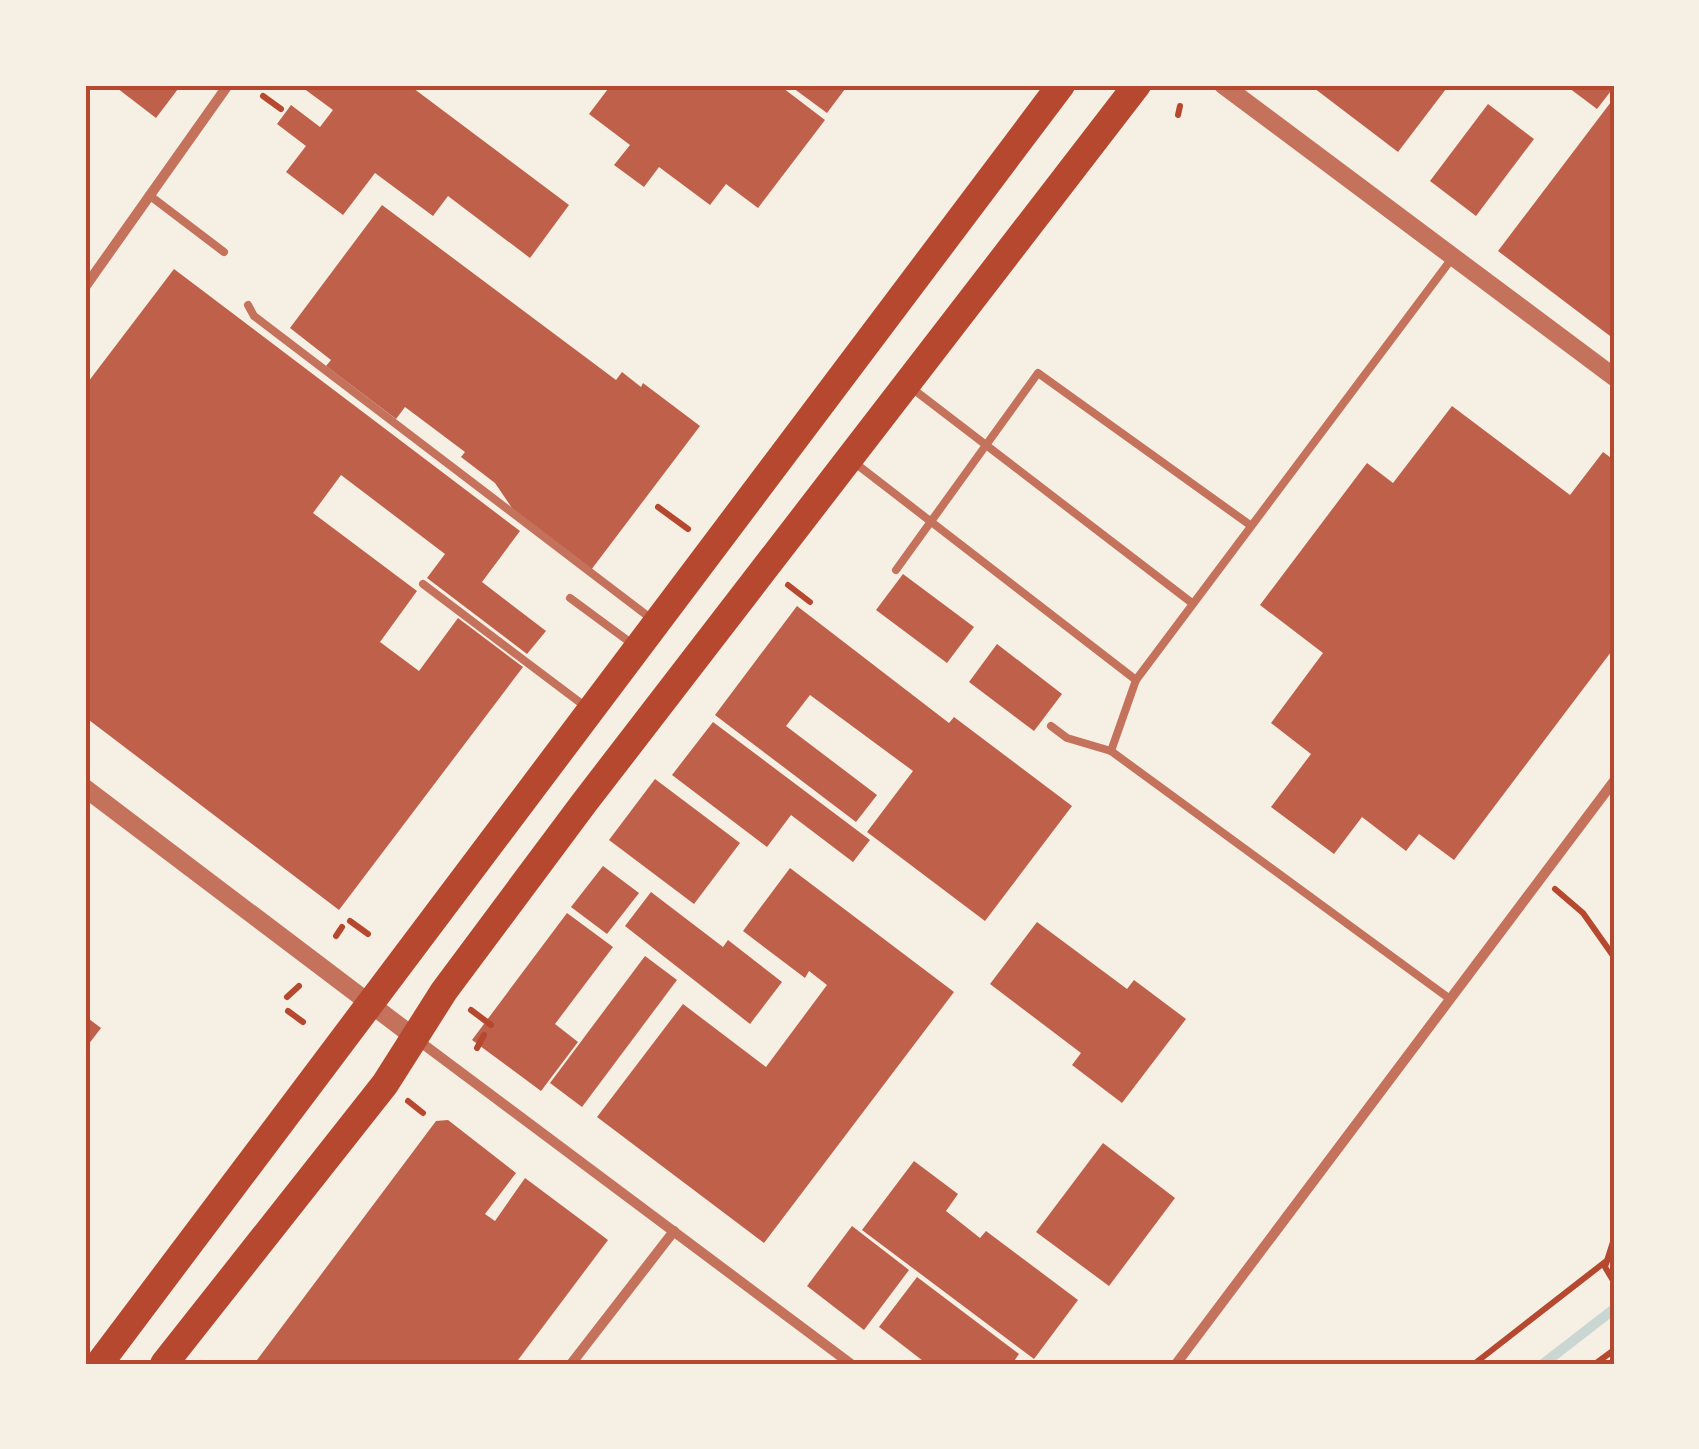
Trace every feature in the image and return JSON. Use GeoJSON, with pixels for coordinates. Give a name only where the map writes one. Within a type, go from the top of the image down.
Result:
{"type":"FeatureCollection","features":[{"type":"Feature","properties":{"kind":"highway"},"geometry":{"type":"LineString","coordinates":[[99,1364],[1061,85]]}},
{"type":"Feature","properties":{"kind":"highway"},"geometry":{"type":"LineString","coordinates":[[164,1364],[385,1084],[414,1037],[584,803],[1137,85]]}},
{"type":"Feature","properties":{"kind":"street"},"geometry":{"type":"LineString","coordinates":[[85,287],[228,85]]}},
{"type":"Feature","properties":{"kind":"street"},"geometry":{"type":"LineString","coordinates":[[1224,85],[1614,377]]}},
{"type":"Feature","properties":{"kind":"street"},"geometry":{"type":"LineString","coordinates":[[1176,1364],[1614,781]]}},
{"type":"Feature","properties":{"kind":"street"},"geometry":{"type":"LineString","coordinates":[[85,788],[850,1364]]}},
{"type":"Feature","properties":{"kind":"street"},"geometry":{"type":"LineString","coordinates":[[571,1364],[674,1231]]}},
{"type":"Feature","properties":{"kind":"lane"},"geometry":{"type":"LineString","coordinates":[[149,195],[224,252]]}},
{"type":"Feature","properties":{"kind":"lane"},"geometry":{"type":"LineString","coordinates":[[1110,752],[1136,680],[1454,257]]}},
{"type":"Feature","properties":{"kind":"lane"},"geometry":{"type":"LineString","coordinates":[[248,305],[254,316],[656,622]]}},
{"type":"Feature","properties":{"kind":"lane"},"geometry":{"type":"LineString","coordinates":[[896,570],[1038,373],[1250,526]]}},
{"type":"Feature","properties":{"kind":"lane"},"geometry":{"type":"LineString","coordinates":[[906,384],[1192,603]]}},
{"type":"Feature","properties":{"kind":"lane"},"geometry":{"type":"LineString","coordinates":[[850,458],[1136,680]]}},
{"type":"Feature","properties":{"kind":"lane"},"geometry":{"type":"LineString","coordinates":[[423,584],[590,710]]}},
{"type":"Feature","properties":{"kind":"lane"},"geometry":{"type":"LineString","coordinates":[[570,598],[637,648]]}},
{"type":"Feature","properties":{"kind":"lane"},"geometry":{"type":"LineString","coordinates":[[1052,726],[1067,738],[1110,752],[1450,998]]}},
{"type":"Feature","properties":{"kind":"path"},"geometry":{"type":"LineString","coordinates":[[263,96],[281,109]]}},
{"type":"Feature","properties":{"kind":"path"},"geometry":{"type":"LineString","coordinates":[[658,507],[688,529]]}},
{"type":"Feature","properties":{"kind":"path"},"geometry":{"type":"LineString","coordinates":[[784,582],[810,602]]}},
{"type":"Feature","properties":{"kind":"path"},"geometry":{"type":"LineString","coordinates":[[1542,878],[1583,913],[1614,957]]}},
{"type":"Feature","properties":{"kind":"path"},"geometry":{"type":"LineString","coordinates":[[350,921],[368,934]]}},
{"type":"Feature","properties":{"kind":"path"},"geometry":{"type":"LineString","coordinates":[[336,936],[342,927]]}},
{"type":"Feature","properties":{"kind":"path"},"geometry":{"type":"LineString","coordinates":[[287,997],[299,986]]}},
{"type":"Feature","properties":{"kind":"path"},"geometry":{"type":"LineString","coordinates":[[471,1010],[492,1025]]}},
{"type":"Feature","properties":{"kind":"path"},"geometry":{"type":"LineString","coordinates":[[288,1011],[303,1022]]}},
{"type":"Feature","properties":{"kind":"path"},"geometry":{"type":"LineString","coordinates":[[477,1048],[484,1035]]}},
{"type":"Feature","properties":{"kind":"path"},"geometry":{"type":"LineString","coordinates":[[406,1100],[423,1113]]}},
{"type":"Feature","properties":{"kind":"path"},"geometry":{"type":"LineString","coordinates":[[1604,1266],[1614,1239]]}},
{"type":"Feature","properties":{"kind":"path"},"geometry":{"type":"LineString","coordinates":[[1474,1364],[1614,1256]]}},
{"type":"Feature","properties":{"kind":"path"},"geometry":{"type":"LineString","coordinates":[[1604,1266],[1613,1281]]}},
{"type":"Feature","properties":{"kind":"path"},"geometry":{"type":"LineString","coordinates":[[1595,1364],[1614,1350]]}},
{"type":"Feature","properties":{"kind":"building"},"geometry":{"type":"Polygon","coordinates":[[[113,85],[181,85],[156,118],[113,85]]]}},
{"type":"Feature","properties":{"kind":"building"},"geometry":{"type":"Polygon","coordinates":[[[299,85],[409,85],[569,205],[530,258],[448,196],[433,216],[375,173],[343,215],[286,172],[306,146],[277,124],[291,105],[320,127],[333,110],[299,85]]]}},
{"type":"Feature","properties":{"kind":"building"},"geometry":{"type":"Polygon","coordinates":[[[611,85],[779,85],[825,120],[758,208],[726,184],[710,205],[659,167],[644,187],[614,165],[630,145],[589,114],[611,85]]]}},
{"type":"Feature","properties":{"kind":"building"},"geometry":{"type":"Polygon","coordinates":[[[789,85],[848,85],[827,113],[789,85]]]}},
{"type":"Feature","properties":{"kind":"building"},"geometry":{"type":"Polygon","coordinates":[[[1310,85],[1449,85],[1398,152],[1310,85]]]}},
{"type":"Feature","properties":{"kind":"building"},"geometry":{"type":"Polygon","coordinates":[[[1565,85],[1614,85],[1614,87],[1597,109],[1565,85]]]}},
{"type":"Feature","properties":{"kind":"building"},"geometry":{"type":"Polygon","coordinates":[[[1614,98],[1614,339],[1498,251],[1614,98]]]}},
{"type":"Feature","properties":{"kind":"building"},"geometry":{"type":"Polygon","coordinates":[[[1488,104],[1534,139],[1476,216],[1430,181],[1488,104]]]}},
{"type":"Feature","properties":{"kind":"building"},"geometry":{"type":"Polygon","coordinates":[[[382,205],[616,380],[622,372],[641,387],[643,383],[700,426],[588,574],[514,511],[495,483],[461,457],[465,452],[405,407],[396,419],[326,366],[331,360],[290,328],[382,205]]]}},
{"type":"Feature","properties":{"kind":"building"},"geometry":{"type":"Polygon","coordinates":[[[174,269],[520,531],[482,582],[546,631],[527,654],[427,578],[445,554],[341,475],[313,513],[417,591],[380,642],[419,671],[458,618],[523,667],[339,910],[85,717],[85,386],[174,269]]]}},
{"type":"Feature","properties":{"kind":"building"},"geometry":{"type":"Polygon","coordinates":[[[1452,406],[1570,495],[1603,452],[1614,460],[1614,648],[1454,860],[1419,834],[1406,851],[1362,817],[1334,854],[1271,807],[1311,754],[1271,723],[1323,653],[1260,605],[1367,463],[1393,483],[1452,406]]]}},
{"type":"Feature","properties":{"kind":"building"},"geometry":{"type":"Polygon","coordinates":[[[903,574],[974,627],[947,663],[876,610],[903,574]]]}},
{"type":"Feature","properties":{"kind":"building"},"geometry":{"type":"Polygon","coordinates":[[[797,606],[949,723],[954,717],[1072,806],[985,921],[867,832],[913,771],[810,695],[786,726],[877,795],[856,822],[715,715],[797,606]]]}},
{"type":"Feature","properties":{"kind":"building"},"geometry":{"type":"Polygon","coordinates":[[[997,644],[1062,694],[1034,731],[969,682],[997,644]]]}},
{"type":"Feature","properties":{"kind":"building"},"geometry":{"type":"Polygon","coordinates":[[[713,722],[870,840],[853,862],[791,815],[767,847],[672,775],[713,722]]]}},
{"type":"Feature","properties":{"kind":"building"},"geometry":{"type":"Polygon","coordinates":[[[655,779],[740,843],[694,904],[609,840],[655,779]]]}},
{"type":"Feature","properties":{"kind":"building"},"geometry":{"type":"Polygon","coordinates":[[[603,866],[639,893],[607,934],[571,907],[603,866]]]}},
{"type":"Feature","properties":{"kind":"building"},"geometry":{"type":"Polygon","coordinates":[[[790,868],[954,992],[764,1243],[597,1117],[683,1004],[766,1067],[827,985],[809,971],[805,978],[743,931],[790,868]]]}},
{"type":"Feature","properties":{"kind":"building"},"geometry":{"type":"Polygon","coordinates":[[[651,892],[723,947],[728,940],[782,982],[750,1024],[625,926],[651,892]]]}},
{"type":"Feature","properties":{"kind":"building"},"geometry":{"type":"Polygon","coordinates":[[[567,913],[613,947],[555,1024],[578,1042],[541,1091],[472,1040],[567,913]]]}},
{"type":"Feature","properties":{"kind":"building"},"geometry":{"type":"Polygon","coordinates":[[[1037,922],[1127,989],[1134,980],[1186,1019],[1122,1103],[1072,1065],[1081,1053],[990,984],[1037,922]]]}},
{"type":"Feature","properties":{"kind":"building"},"geometry":{"type":"Polygon","coordinates":[[[645,956],[677,980],[582,1107],[550,1083],[645,956]]]}},
{"type":"Feature","properties":{"kind":"building"},"geometry":{"type":"Polygon","coordinates":[[[85,1016],[101,1028],[85,1049],[85,1016]]]}},
{"type":"Feature","properties":{"kind":"building"},"geometry":{"type":"Polygon","coordinates":[[[448,1120],[516,1173],[485,1214],[495,1221],[525,1178],[608,1240],[515,1364],[254,1364],[436,1121],[448,1120]]]}},
{"type":"Feature","properties":{"kind":"building"},"geometry":{"type":"Polygon","coordinates":[[[1103,1143],[1175,1198],[1109,1286],[1036,1232],[1103,1143]]]}},
{"type":"Feature","properties":{"kind":"building"},"geometry":{"type":"Polygon","coordinates":[[[914,1161],[958,1194],[946,1211],[980,1238],[986,1231],[1078,1300],[1034,1359],[862,1230],[914,1161]]]}},
{"type":"Feature","properties":{"kind":"building"},"geometry":{"type":"Polygon","coordinates":[[[852,1226],[909,1270],[864,1330],[807,1286],[852,1226]]]}},
{"type":"Feature","properties":{"kind":"building"},"geometry":{"type":"Polygon","coordinates":[[[917,1277],[1019,1354],[1012,1364],[927,1364],[879,1327],[917,1277]]]}},
{"type":"Feature","properties":{"kind":"waterway"},"geometry":{"type":"LineString","coordinates":[[1543,1364],[1614,1309]]}}]}
